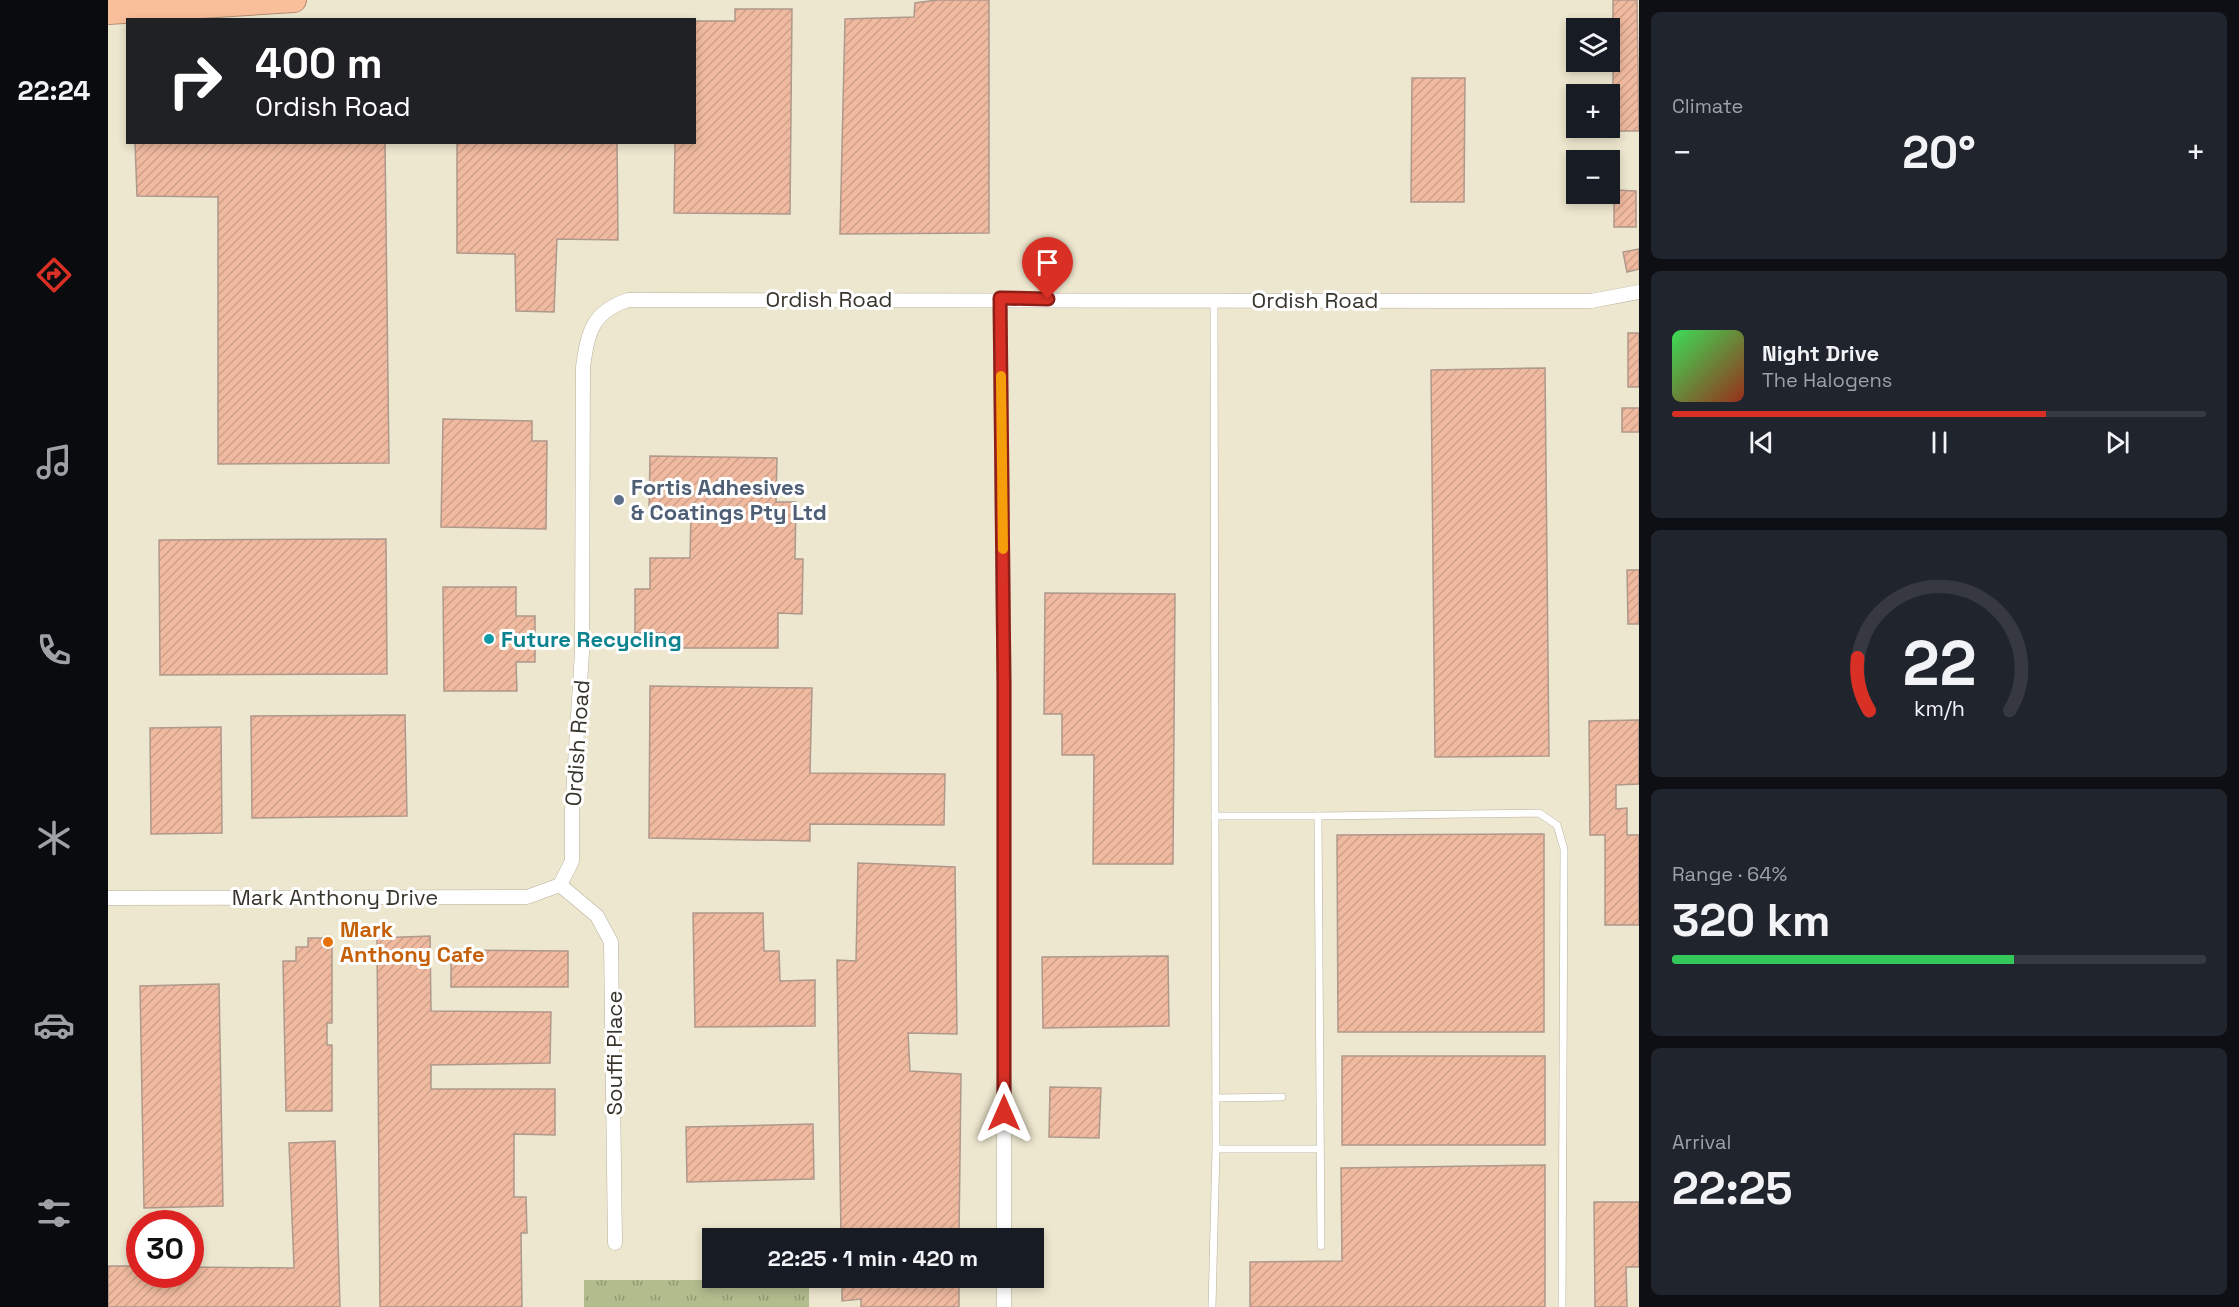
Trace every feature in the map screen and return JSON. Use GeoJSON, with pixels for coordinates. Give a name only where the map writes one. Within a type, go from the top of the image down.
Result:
{"type":"FeatureCollection","features":[{"type":"Feature","properties":{"kind":"highway"},"geometry":{"type":"LineString","coordinates":[[108,12],[294,0]]}},
{"type":"Feature","properties":{"kind":"street","name":"Ordish Road"},"geometry":{"type":"LineString","coordinates":[[560,885],[572,861],[572,812],[582,652],[583,367],[586,340],[595,321],[610,306],[628,300],[1000,298],[1591,301],[1639,292]]}},
{"type":"Feature","properties":{"kind":"street"},"geometry":{"type":"LineString","coordinates":[[1000,298],[1004,685],[1004,1228]]}},
{"type":"Feature","properties":{"kind":"street","name":"Mark Anthony Drive"},"geometry":{"type":"LineString","coordinates":[[108,898],[527,897],[560,885]]}},
{"type":"Feature","properties":{"kind":"street","name":"Souffi Place"},"geometry":{"type":"LineString","coordinates":[[560,885],[597,916],[611,942],[615,1243]]}},
{"type":"Feature","properties":{"kind":"street"},"geometry":{"type":"LineString","coordinates":[[1004,1288],[1004,1307]]}},
{"type":"Feature","properties":{"kind":"lane"},"geometry":{"type":"LineString","coordinates":[[1212,1307],[1216,1149],[1214,299]]}},
{"type":"Feature","properties":{"kind":"lane"},"geometry":{"type":"LineString","coordinates":[[1215,816],[1539,813],[1557,825],[1564,849],[1562,1307]]}},
{"type":"Feature","properties":{"kind":"lane"},"geometry":{"type":"LineString","coordinates":[[1318,816],[1321,1246]]}},
{"type":"Feature","properties":{"kind":"lane"},"geometry":{"type":"LineString","coordinates":[[1216,1098],[1282,1097]]}},
{"type":"Feature","properties":{"kind":"lane"},"geometry":{"type":"LineString","coordinates":[[1216,1149],[1320,1149]]}},
{"type":"Feature","properties":{"kind":"green space"},"geometry":{"type":"Polygon","coordinates":[[[584,1280],[702,1280],[702,1288],[809,1288],[809,1307],[584,1307],[584,1280]]]}},
{"type":"Feature","properties":{"kind":"building"},"geometry":{"type":"Polygon","coordinates":[[[937,0],[989,0],[989,233],[840,234],[845,19],[914,17],[915,3],[937,0]]]}},
{"type":"Feature","properties":{"kind":"building"},"geometry":{"type":"Polygon","coordinates":[[[1613,0],[1637,0],[1639,131],[1620,131],[1620,84],[1613,84],[1613,72],[1620,72],[1620,18],[1613,18],[1613,0]]]}},
{"type":"Feature","properties":{"kind":"building"},"geometry":{"type":"Polygon","coordinates":[[[735,9],[792,9],[790,214],[674,213],[675,144],[696,144],[696,21],[735,21],[735,9]]]}},
{"type":"Feature","properties":{"kind":"building"},"geometry":{"type":"Polygon","coordinates":[[[1412,78],[1465,78],[1464,202],[1411,202],[1412,78]]]}},
{"type":"Feature","properties":{"kind":"building"},"geometry":{"type":"Polygon","coordinates":[[[135,144],[385,144],[389,463],[218,464],[218,197],[137,196],[135,144]]]}},
{"type":"Feature","properties":{"kind":"building"},"geometry":{"type":"Polygon","coordinates":[[[457,144],[617,144],[618,240],[557,239],[554,312],[516,311],[515,254],[457,253],[457,144]]]}},
{"type":"Feature","properties":{"kind":"building"},"geometry":{"type":"Polygon","coordinates":[[[1620,190],[1636,191],[1636,227],[1614,227],[1614,204],[1620,204],[1620,190]]]}},
{"type":"Feature","properties":{"kind":"building"},"geometry":{"type":"Polygon","coordinates":[[[1639,249],[1639,269],[1627,272],[1623,252],[1639,249]]]}},
{"type":"Feature","properties":{"kind":"building"},"geometry":{"type":"Polygon","coordinates":[[[1628,333],[1639,333],[1639,387],[1628,387],[1628,333]]]}},
{"type":"Feature","properties":{"kind":"building"},"geometry":{"type":"Polygon","coordinates":[[[1545,368],[1549,756],[1435,757],[1431,370],[1545,368]]]}},
{"type":"Feature","properties":{"kind":"building"},"geometry":{"type":"Polygon","coordinates":[[[1622,408],[1639,408],[1639,432],[1622,432],[1622,408]]]}},
{"type":"Feature","properties":{"kind":"building"},"geometry":{"type":"Polygon","coordinates":[[[443,419],[532,421],[532,441],[547,441],[546,529],[441,527],[443,419]]]}},
{"type":"Feature","properties":{"kind":"building"},"geometry":{"type":"Polygon","coordinates":[[[650,456],[777,458],[776,502],[796,502],[795,559],[803,559],[802,614],[778,613],[778,648],[664,648],[665,633],[635,633],[635,589],[650,589],[650,558],[690,558],[691,512],[649,511],[650,456]]]}},
{"type":"Feature","properties":{"kind":"building"},"geometry":{"type":"Polygon","coordinates":[[[386,539],[387,674],[160,675],[159,540],[386,539]]]}},
{"type":"Feature","properties":{"kind":"building"},"geometry":{"type":"Polygon","coordinates":[[[1627,570],[1639,570],[1639,624],[1628,624],[1627,570]]]}},
{"type":"Feature","properties":{"kind":"building","name":"Future Recycling"},"geometry":{"type":"Polygon","coordinates":[[[443,587],[516,587],[516,616],[535,616],[535,662],[516,662],[517,691],[444,691],[443,587]]]}},
{"type":"Feature","properties":{"kind":"building"},"geometry":{"type":"Polygon","coordinates":[[[1045,593],[1175,594],[1173,864],[1093,864],[1094,755],[1062,755],[1062,714],[1044,714],[1045,593]]]}},
{"type":"Feature","properties":{"kind":"building"},"geometry":{"type":"Polygon","coordinates":[[[650,686],[812,688],[810,773],[945,774],[944,825],[810,824],[810,841],[649,838],[650,686]]]}},
{"type":"Feature","properties":{"kind":"building"},"geometry":{"type":"Polygon","coordinates":[[[405,715],[407,816],[252,818],[251,716],[405,715]]]}},
{"type":"Feature","properties":{"kind":"building"},"geometry":{"type":"Polygon","coordinates":[[[1639,720],[1639,784],[1616,785],[1616,809],[1627,808],[1627,835],[1639,835],[1639,925],[1605,925],[1605,835],[1590,835],[1589,721],[1639,720]]]}},
{"type":"Feature","properties":{"kind":"building"},"geometry":{"type":"Polygon","coordinates":[[[221,727],[222,833],[151,834],[150,728],[221,727]]]}},
{"type":"Feature","properties":{"kind":"building"},"geometry":{"type":"Polygon","coordinates":[[[1544,834],[1544,1032],[1338,1032],[1337,835],[1544,834]]]}},
{"type":"Feature","properties":{"kind":"building"},"geometry":{"type":"Polygon","coordinates":[[[858,863],[955,867],[957,1034],[908,1033],[910,1071],[961,1074],[959,1228],[841,1228],[837,960],[856,961],[858,863]]]}},
{"type":"Feature","properties":{"kind":"building"},"geometry":{"type":"Polygon","coordinates":[[[693,913],[763,913],[764,951],[779,951],[780,981],[815,980],[815,1026],[695,1027],[693,913]]]}},
{"type":"Feature","properties":{"kind":"building"},"geometry":{"type":"Polygon","coordinates":[[[430,936],[431,1011],[551,1012],[550,1063],[431,1065],[431,1089],[555,1089],[555,1135],[514,1134],[514,1197],[526,1197],[527,1233],[521,1233],[522,1307],[380,1307],[377,938],[430,936]]]}},
{"type":"Feature","properties":{"kind":"building"},"geometry":{"type":"Polygon","coordinates":[[[308,938],[332,938],[332,1023],[327,1023],[327,1045],[332,1045],[332,1111],[286,1111],[283,961],[296,961],[296,947],[308,947],[308,938]]]}},
{"type":"Feature","properties":{"kind":"building"},"geometry":{"type":"Polygon","coordinates":[[[451,950],[568,951],[568,987],[451,987],[451,950]]]}},
{"type":"Feature","properties":{"kind":"building"},"geometry":{"type":"Polygon","coordinates":[[[1168,956],[1169,1026],[1043,1028],[1042,957],[1168,956]]]}},
{"type":"Feature","properties":{"kind":"building"},"geometry":{"type":"Polygon","coordinates":[[[219,984],[223,1206],[144,1208],[140,986],[219,984]]]}},
{"type":"Feature","properties":{"kind":"building"},"geometry":{"type":"Polygon","coordinates":[[[1342,1056],[1545,1056],[1545,1145],[1342,1145],[1342,1056]]]}},
{"type":"Feature","properties":{"kind":"building"},"geometry":{"type":"Polygon","coordinates":[[[1050,1087],[1101,1088],[1099,1138],[1049,1137],[1050,1087]]]}},
{"type":"Feature","properties":{"kind":"building"},"geometry":{"type":"Polygon","coordinates":[[[813,1124],[814,1179],[687,1182],[686,1127],[813,1124]]]}},
{"type":"Feature","properties":{"kind":"building"},"geometry":{"type":"Polygon","coordinates":[[[335,1141],[340,1307],[108,1307],[108,1266],[126,1266],[126,1288],[204,1288],[204,1267],[294,1268],[289,1143],[335,1141]]]}},
{"type":"Feature","properties":{"kind":"building"},"geometry":{"type":"Polygon","coordinates":[[[1545,1165],[1545,1307],[1250,1307],[1250,1262],[1342,1261],[1341,1168],[1545,1165]]]}},
{"type":"Feature","properties":{"kind":"building"},"geometry":{"type":"Polygon","coordinates":[[[1594,1202],[1639,1202],[1639,1267],[1626,1267],[1627,1307],[1595,1307],[1594,1202]]]}},
{"type":"Feature","properties":{"kind":"building"},"geometry":{"type":"Polygon","coordinates":[[[842,1288],[959,1288],[959,1307],[861,1307],[861,1299],[842,1301],[842,1288]]]}},
{"type":"Feature","properties":{"kind":"slow traffic"},"geometry":{"type":"LineString","coordinates":[[1001,376],[1003,549]]}},
{"type":"Feature","properties":{"kind":"place","name":"Fortis Adhesives & Coatings Pty Ltd"},"geometry":{"type":"Point","coordinates":[619,500]}},
{"type":"Feature","properties":{"kind":"place","name":"Future Recycling"},"geometry":{"type":"Point","coordinates":[489,639]}},
{"type":"Feature","properties":{"kind":"place","name":"Mark Anthony Cafe"},"geometry":{"type":"Point","coordinates":[328,942]}},
{"type":"Feature","properties":{"kind":"route"},"geometry":{"type":"LineString","coordinates":[[1004,1113],[1004,685],[1000,298],[1048,299]]}}]}
